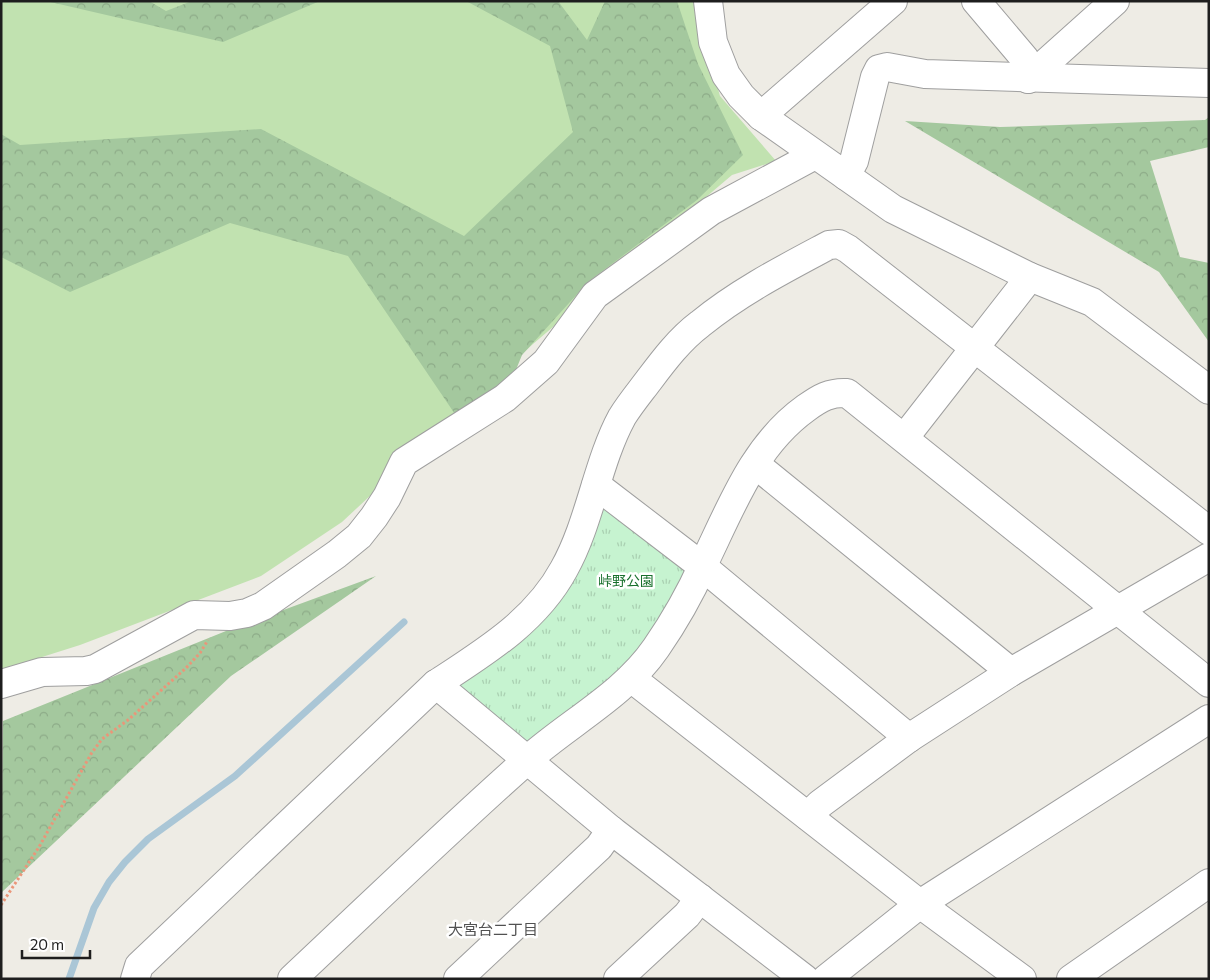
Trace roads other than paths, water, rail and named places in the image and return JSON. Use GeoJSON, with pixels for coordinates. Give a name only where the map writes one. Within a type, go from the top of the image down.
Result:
{"type":"FeatureCollection","features":[{"type":"Feature","properties":{"kind":"street"},"geometry":{"type":"LineString","coordinates":[[708,1],[713,42],[726,75],[741,96],[760,116],[894,208],[1030,277],[1092,302],[1209,390]]}},
{"type":"Feature","properties":{"kind":"street"},"geometry":{"type":"LineString","coordinates":[[760,116],[894,1]]}},
{"type":"Feature","properties":{"kind":"street"},"geometry":{"type":"LineString","coordinates":[[976,1],[1025,59],[1028,79]]}},
{"type":"Feature","properties":{"kind":"street"},"geometry":{"type":"LineString","coordinates":[[1028,79],[1109,3]]}},
{"type":"Feature","properties":{"kind":"street"},"geometry":{"type":"LineString","coordinates":[[846,176],[854,161],[879,69],[887,67],[925,74],[1028,79],[1209,83]]}},
{"type":"Feature","properties":{"kind":"street"},"geometry":{"type":"LineString","coordinates":[[1,684],[42,672],[95,669],[194,615],[220,617],[247,613],[264,606],[352,542],[374,517],[387,497],[404,462],[505,398],[546,362],[595,295],[711,211],[815,155]]}},
{"type":"Feature","properties":{"kind":"street"},"geometry":{"type":"LineString","coordinates":[[135,979],[139,966],[436,684],[491,648],[515,629],[544,599],[565,568],[596,485],[608,446],[623,416],[665,359],[698,325],[765,279],[829,245],[839,244],[848,249],[1209,531]]}},
{"type":"Feature","properties":{"kind":"street"},"geometry":{"type":"LineString","coordinates":[[904,437],[975,350],[1030,277]]}},
{"type":"Feature","properties":{"kind":"street"},"geometry":{"type":"LineString","coordinates":[[292,979],[527,760],[631,678],[655,650],[675,620],[703,567],[738,490],[776,433],[821,397],[835,392],[847,393],[904,437],[1209,683]]}},
{"type":"Feature","properties":{"kind":"street"},"geometry":{"type":"LineString","coordinates":[[755,464],[1011,672]]}},
{"type":"Feature","properties":{"kind":"street"},"geometry":{"type":"LineString","coordinates":[[596,485],[703,567],[909,738]]}},
{"type":"Feature","properties":{"kind":"street"},"geometry":{"type":"LineString","coordinates":[[808,816],[820,804],[909,738],[1011,672],[1117,609],[1209,558]]}},
{"type":"Feature","properties":{"kind":"street"},"geometry":{"type":"LineString","coordinates":[[631,678],[920,904],[1022,979]]}},
{"type":"Feature","properties":{"kind":"street"},"geometry":{"type":"LineString","coordinates":[[436,684],[611,830],[805,979]]}},
{"type":"Feature","properties":{"kind":"street"},"geometry":{"type":"LineString","coordinates":[[826,979],[920,904],[1209,719]]}},
{"type":"Feature","properties":{"kind":"street"},"geometry":{"type":"LineString","coordinates":[[458,979],[599,847],[611,830]]}},
{"type":"Feature","properties":{"kind":"street"},"geometry":{"type":"LineString","coordinates":[[1071,979],[1209,883]]}},
{"type":"Feature","properties":{"kind":"street"},"geometry":{"type":"LineString","coordinates":[[618,979],[687,915],[700,898]]}},
{"type":"Feature","properties":{"kind":"waterway"},"geometry":{"type":"LineString","coordinates":[[69,979],[94,908],[109,882],[125,862],[148,839],[235,776],[404,622]]}},
{"type":"Feature","properties":{"kind":"district","name":"大宮台二丁目"},"geometry":{"type":"Point","coordinates":[493,930]}},
{"type":"Feature","properties":{"kind":"park label","name":"峠野公園"},"geometry":{"type":"Point","coordinates":[626,581]}}]}
